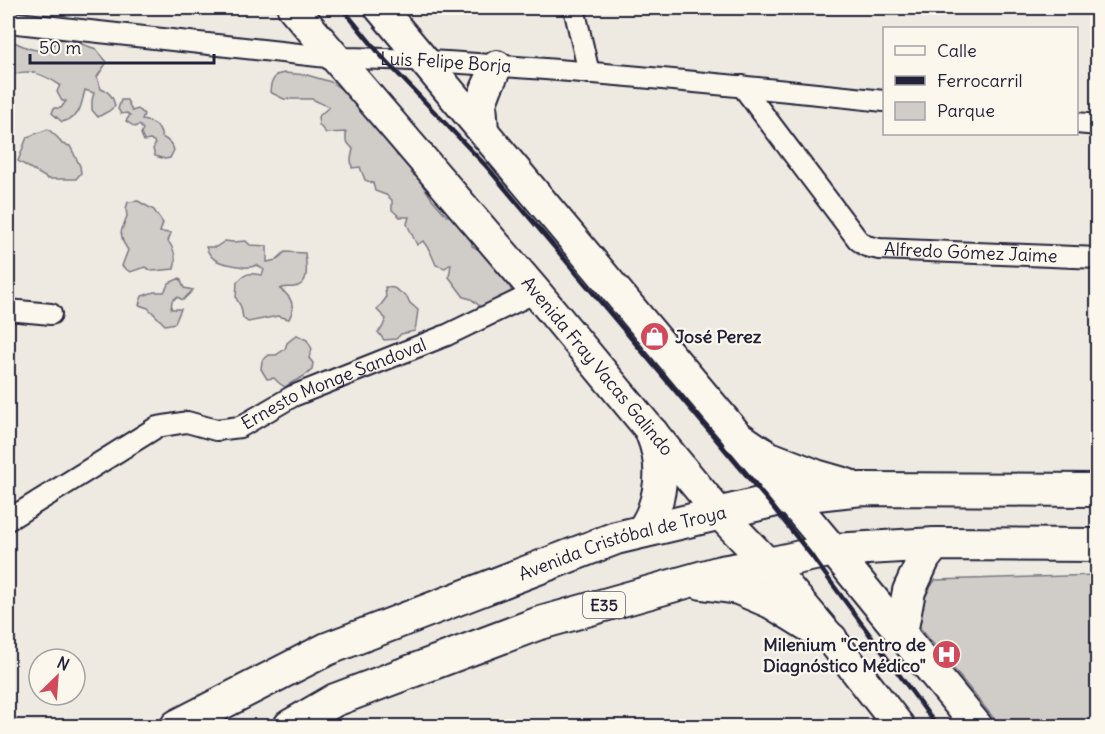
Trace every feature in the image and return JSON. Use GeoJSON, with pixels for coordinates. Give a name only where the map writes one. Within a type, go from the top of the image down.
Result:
{"type":"FeatureCollection","features":[{"type":"Feature","properties":{"kind":"highway"},"geometry":{"type":"LineString","coordinates":[[643,531],[654,510],[659,485],[658,448],[652,433]]}},
{"type":"Feature","properties":{"kind":"highway"},"geometry":{"type":"LineString","coordinates":[[739,438],[767,457],[816,476],[862,489]]}},
{"type":"Feature","properties":{"kind":"highway","name":"Avenida Cristóbal de Troya"},"geometry":{"type":"LineString","coordinates":[[177,726],[327,649],[616,538],[643,531],[789,497],[862,489],[1098,490]]}},
{"type":"Feature","properties":{"kind":"highway"},"geometry":{"type":"LineString","coordinates":[[901,633],[909,591],[924,558],[935,544]]}},
{"type":"Feature","properties":{"kind":"highway","name":"E35"},"geometry":{"type":"LineString","coordinates":[[290,726],[335,700],[537,624],[721,572],[834,550],[935,544],[1098,545]]}},
{"type":"Feature","properties":{"kind":"highway"},"geometry":{"type":"LineString","coordinates":[[686,582],[738,588],[771,602],[831,639]]}},
{"type":"Feature","properties":{"kind":"main road","name":"Avenida Fray Vacas Galindo"},"geometry":{"type":"LineString","coordinates":[[293,8],[536,292],[719,513],[768,564],[831,639],[899,726]]}},
{"type":"Feature","properties":{"kind":"main road"},"geometry":{"type":"LineString","coordinates":[[380,8],[426,60],[834,550],[977,726]]}},
{"type":"Feature","properties":{"kind":"main road"},"geometry":{"type":"LineString","coordinates":[[483,130],[481,103],[496,66]]}},
{"type":"Feature","properties":{"kind":"street"},"geometry":{"type":"LineString","coordinates":[[573,8],[589,73]]}},
{"type":"Feature","properties":{"kind":"street","name":"Luis Felipe Borja"},"geometry":{"type":"LineString","coordinates":[[8,22],[336,58],[426,60],[742,86],[883,101]]}},
{"type":"Feature","properties":{"kind":"street","name":"Alfredo Gómez Jaime"},"geometry":{"type":"LineString","coordinates":[[742,86],[858,240],[866,246],[1098,258]]}},
{"type":"Feature","properties":{"kind":"street"},"geometry":{"type":"LineString","coordinates":[[1078,123],[1098,125]]}},
{"type":"Feature","properties":{"kind":"street","name":"Ernesto Monge Sandoval"},"geometry":{"type":"LineString","coordinates":[[8,520],[157,427],[187,422],[216,430],[240,427],[292,396],[447,335],[536,292]]}},
{"type":"Feature","properties":{"kind":"street"},"geometry":{"type":"LineString","coordinates":[[8,310],[51,314]]}},
{"type":"Feature","properties":{"kind":"green space"},"geometry":{"type":"Polygon","coordinates":[[[65,38],[96,49],[107,62],[97,77],[101,89],[111,95],[115,106],[98,117],[92,110],[94,93],[85,90],[77,114],[62,122],[52,113],[54,108],[61,108],[66,101],[62,101],[57,92],[60,85],[27,72],[14,74],[8,78],[8,39],[28,48],[44,50],[65,38]]]}},
{"type":"Feature","properties":{"kind":"green space"},"geometry":{"type":"Polygon","coordinates":[[[284,73],[307,75],[331,82],[348,94],[390,141],[397,156],[410,160],[409,166],[412,174],[417,177],[447,216],[453,215],[471,235],[472,246],[483,252],[506,277],[513,295],[494,307],[481,307],[471,299],[464,297],[449,277],[451,264],[445,268],[436,265],[423,241],[417,245],[407,224],[409,217],[400,217],[392,210],[392,200],[375,191],[373,183],[365,180],[360,167],[352,168],[353,149],[346,141],[346,132],[326,133],[319,125],[318,117],[329,107],[312,99],[284,99],[270,92],[276,75],[284,73]]]}},
{"type":"Feature","properties":{"kind":"green space"},"geometry":{"type":"Polygon","coordinates":[[[121,100],[127,100],[132,111],[138,109],[144,114],[142,120],[157,126],[162,137],[170,142],[174,150],[170,158],[155,156],[154,141],[144,141],[141,134],[143,129],[139,125],[135,127],[126,121],[130,115],[121,114],[118,109],[121,100]]]}},
{"type":"Feature","properties":{"kind":"green space"},"geometry":{"type":"Polygon","coordinates":[[[48,129],[62,144],[70,146],[80,166],[81,173],[76,179],[48,179],[18,161],[27,137],[48,129]]]}},
{"type":"Feature","properties":{"kind":"green space"},"geometry":{"type":"Polygon","coordinates":[[[138,201],[154,210],[163,223],[160,232],[171,233],[168,241],[175,254],[174,269],[152,271],[145,267],[130,272],[122,266],[128,250],[121,232],[127,216],[126,209],[128,202],[138,201]]]}},
{"type":"Feature","properties":{"kind":"green space"},"geometry":{"type":"Polygon","coordinates":[[[225,241],[246,241],[250,245],[267,246],[267,262],[276,260],[285,252],[305,253],[306,274],[303,283],[280,289],[291,302],[292,310],[289,319],[278,316],[248,322],[243,318],[236,298],[237,282],[248,274],[262,275],[264,270],[257,265],[243,267],[213,258],[206,247],[216,247],[225,241]]]}},
{"type":"Feature","properties":{"kind":"green space"},"geometry":{"type":"Polygon","coordinates":[[[180,278],[184,288],[193,290],[183,300],[177,297],[172,301],[171,309],[181,309],[175,323],[165,325],[148,308],[139,305],[142,296],[164,292],[169,283],[180,278]]]}},
{"type":"Feature","properties":{"kind":"green space"},"geometry":{"type":"Polygon","coordinates":[[[385,287],[394,288],[407,297],[418,310],[415,331],[401,334],[396,339],[384,340],[378,332],[386,319],[377,310],[386,298],[385,287]]]}},
{"type":"Feature","properties":{"kind":"green space"},"geometry":{"type":"Polygon","coordinates":[[[297,335],[307,340],[312,349],[309,358],[313,363],[312,370],[285,387],[274,378],[267,379],[261,369],[262,361],[269,355],[276,355],[285,349],[287,343],[297,335]]]}},
{"type":"Feature","properties":{"kind":"green space"},"geometry":{"type":"Polygon","coordinates":[[[1097,575],[1097,726],[1000,726],[918,625],[921,602],[935,580],[1097,575]]]}},
{"type":"Feature","properties":{"kind":"railway"},"geometry":{"type":"LineString","coordinates":[[342,8],[383,58],[487,167],[769,502],[811,555],[937,726]]}},
{"type":"Feature","properties":{"kind":"place","name":"José Perez"},"geometry":{"type":"Point","coordinates":[654,337]}},
{"type":"Feature","properties":{"kind":"place","name":"Milenium \"Centro de Diagnóstico Médico\""},"geometry":{"type":"Point","coordinates":[947,655]}}]}
